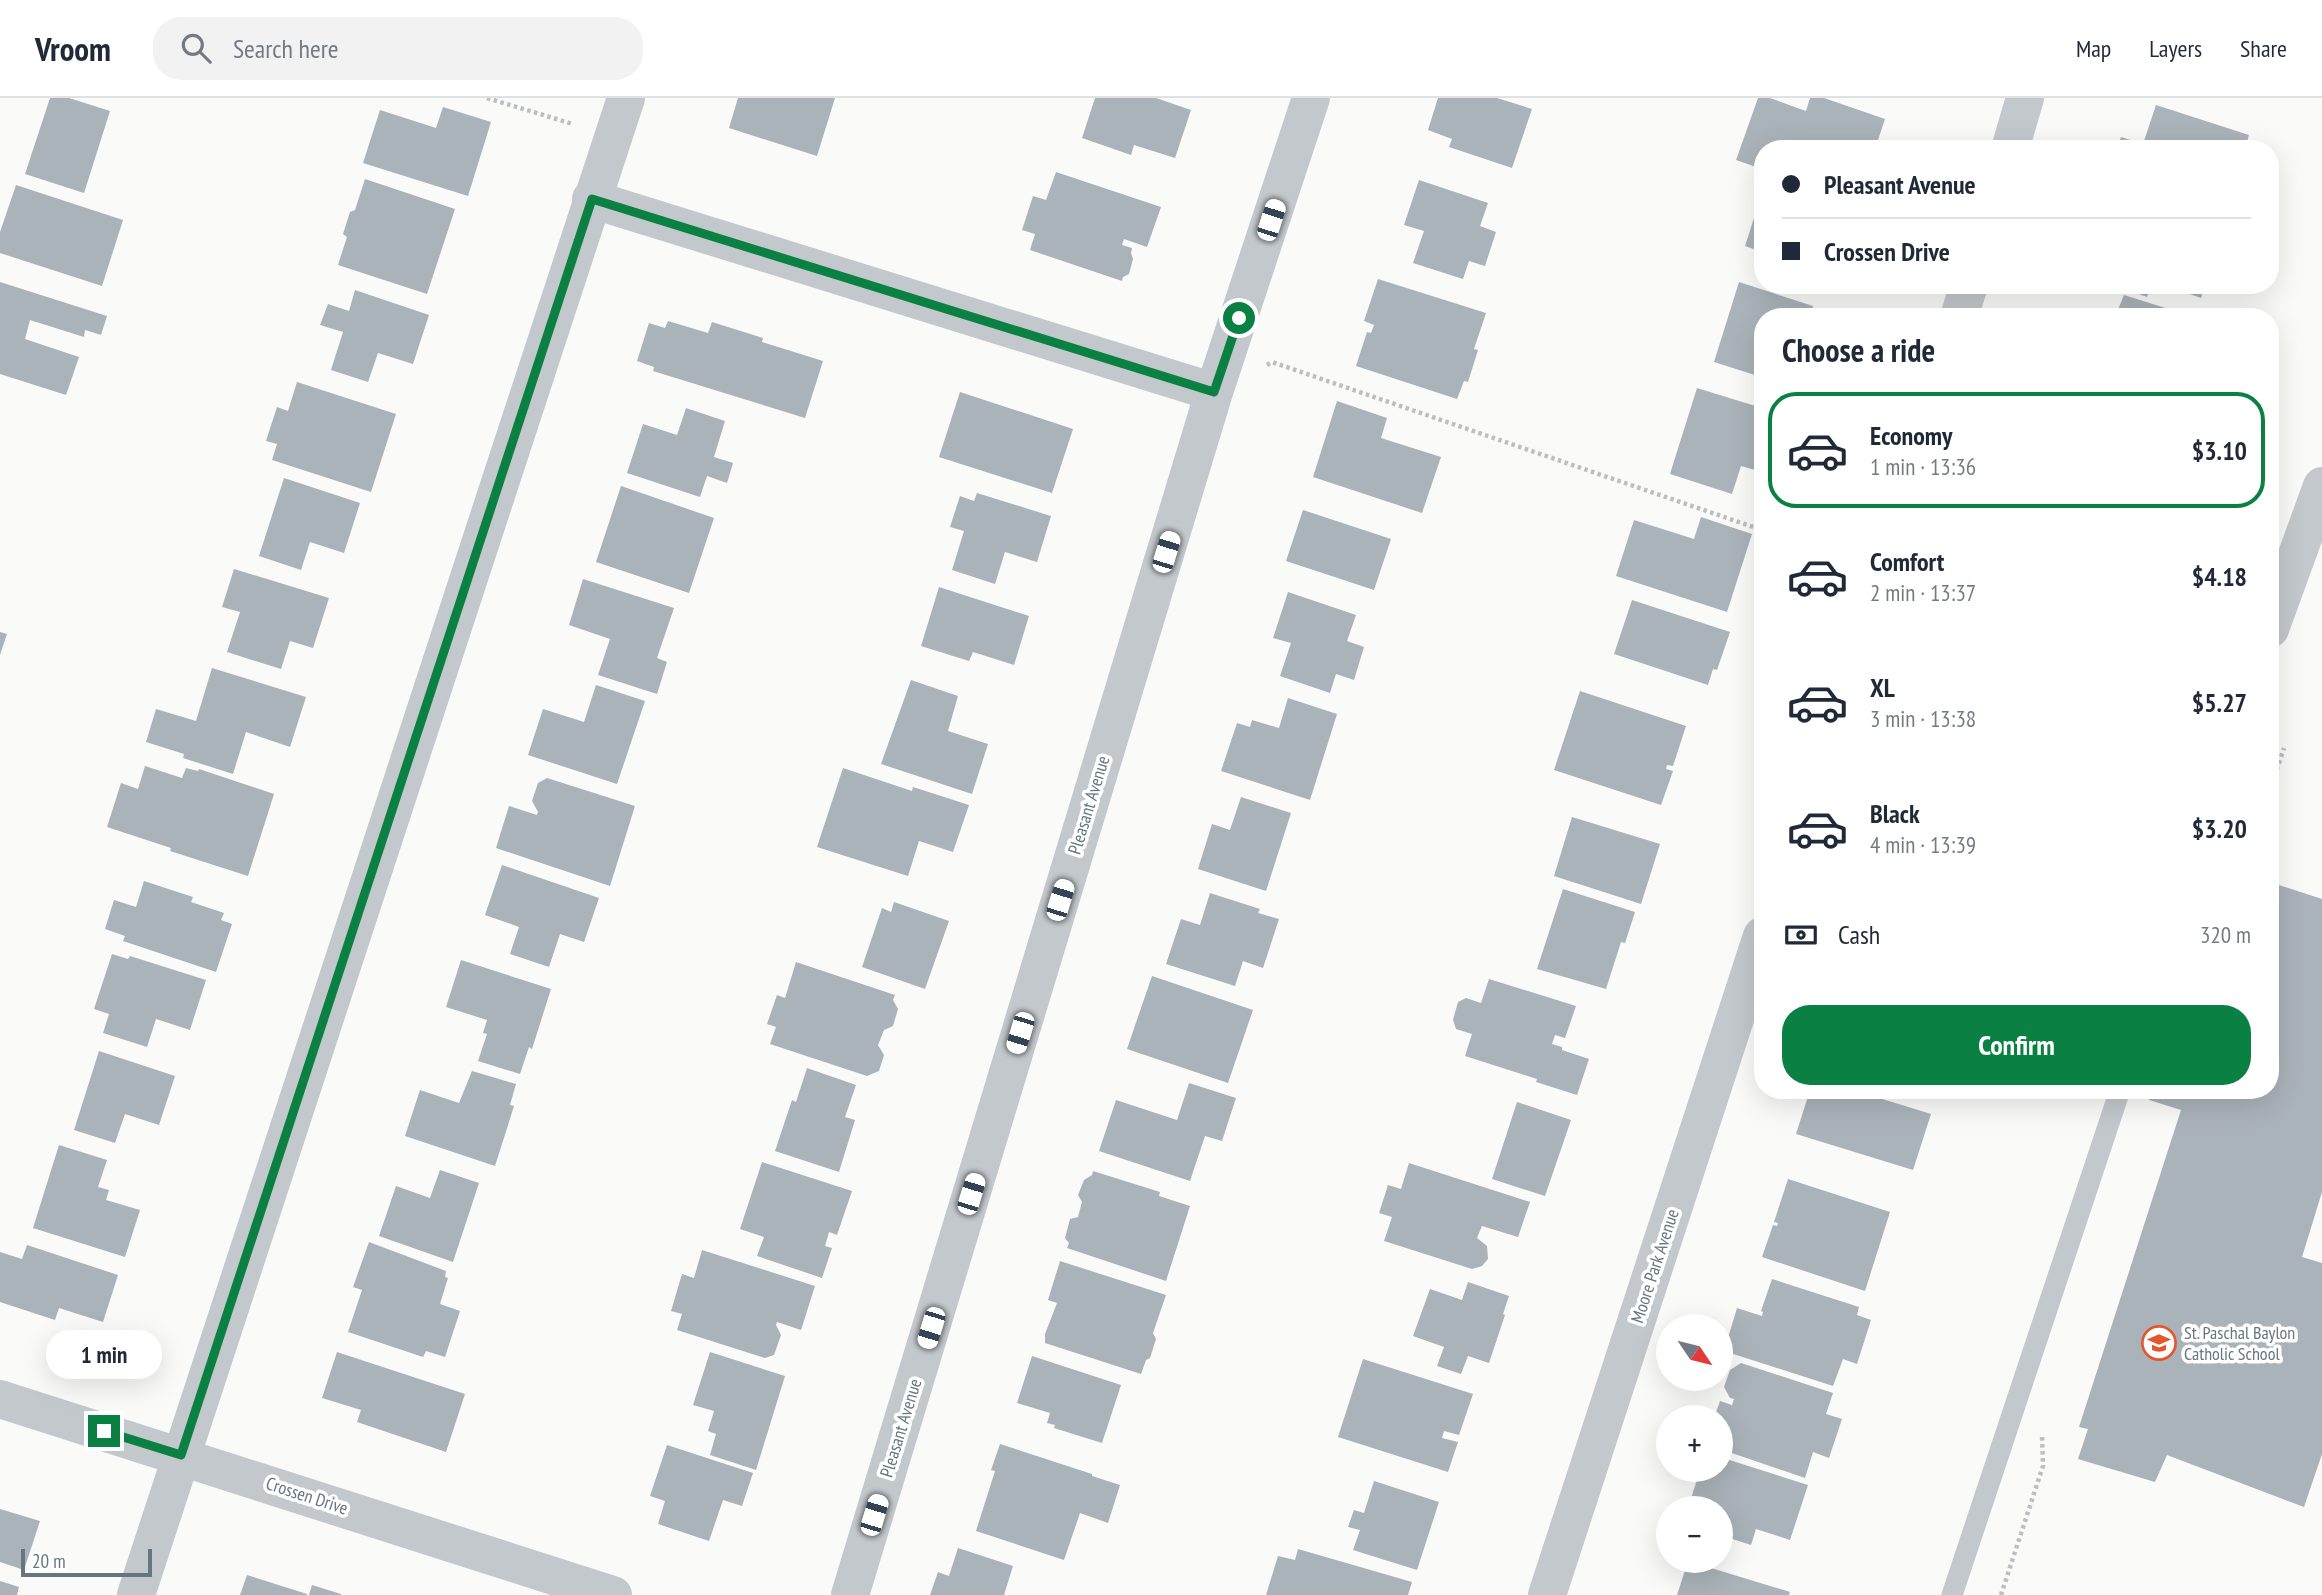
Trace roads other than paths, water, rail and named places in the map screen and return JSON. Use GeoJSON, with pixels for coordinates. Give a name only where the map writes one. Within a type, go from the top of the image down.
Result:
{"type":"FeatureCollection","features":[{"type":"Feature","properties":{"kind":"street"},"geometry":{"type":"LineString","coordinates":[[136,1595],[625,98]]}},
{"type":"Feature","properties":{"kind":"street","name":"Pleasant Avenue"},"geometry":{"type":"LineString","coordinates":[[850,1595],[1214,392],[1311,98]]}},
{"type":"Feature","properties":{"kind":"street"},"geometry":{"type":"LineString","coordinates":[[2013,140],[2025,98]]}},
{"type":"Feature","properties":{"kind":"street"},"geometry":{"type":"LineString","coordinates":[[592,199],[1214,392]]}},
{"type":"Feature","properties":{"kind":"street"},"geometry":{"type":"LineString","coordinates":[[2279,604],[2322,486]]}},
{"type":"Feature","properties":{"kind":"street","name":"Moore Park Avenue"},"geometry":{"type":"LineString","coordinates":[[1547,1595],[1754,961]]}},
{"type":"Feature","properties":{"kind":"street","name":"Crossen Drive"},"geometry":{"type":"LineString","coordinates":[[0,1399],[613,1595]]}},
{"type":"Feature","properties":{"kind":"lane"},"geometry":{"type":"LineString","coordinates":[[1952,1595],[2117,1099]]}},
{"type":"Feature","properties":{"kind":"place","name":"St. Paschal Baylon Catholic School"},"geometry":{"type":"Point","coordinates":[2159,1343]}}]}
